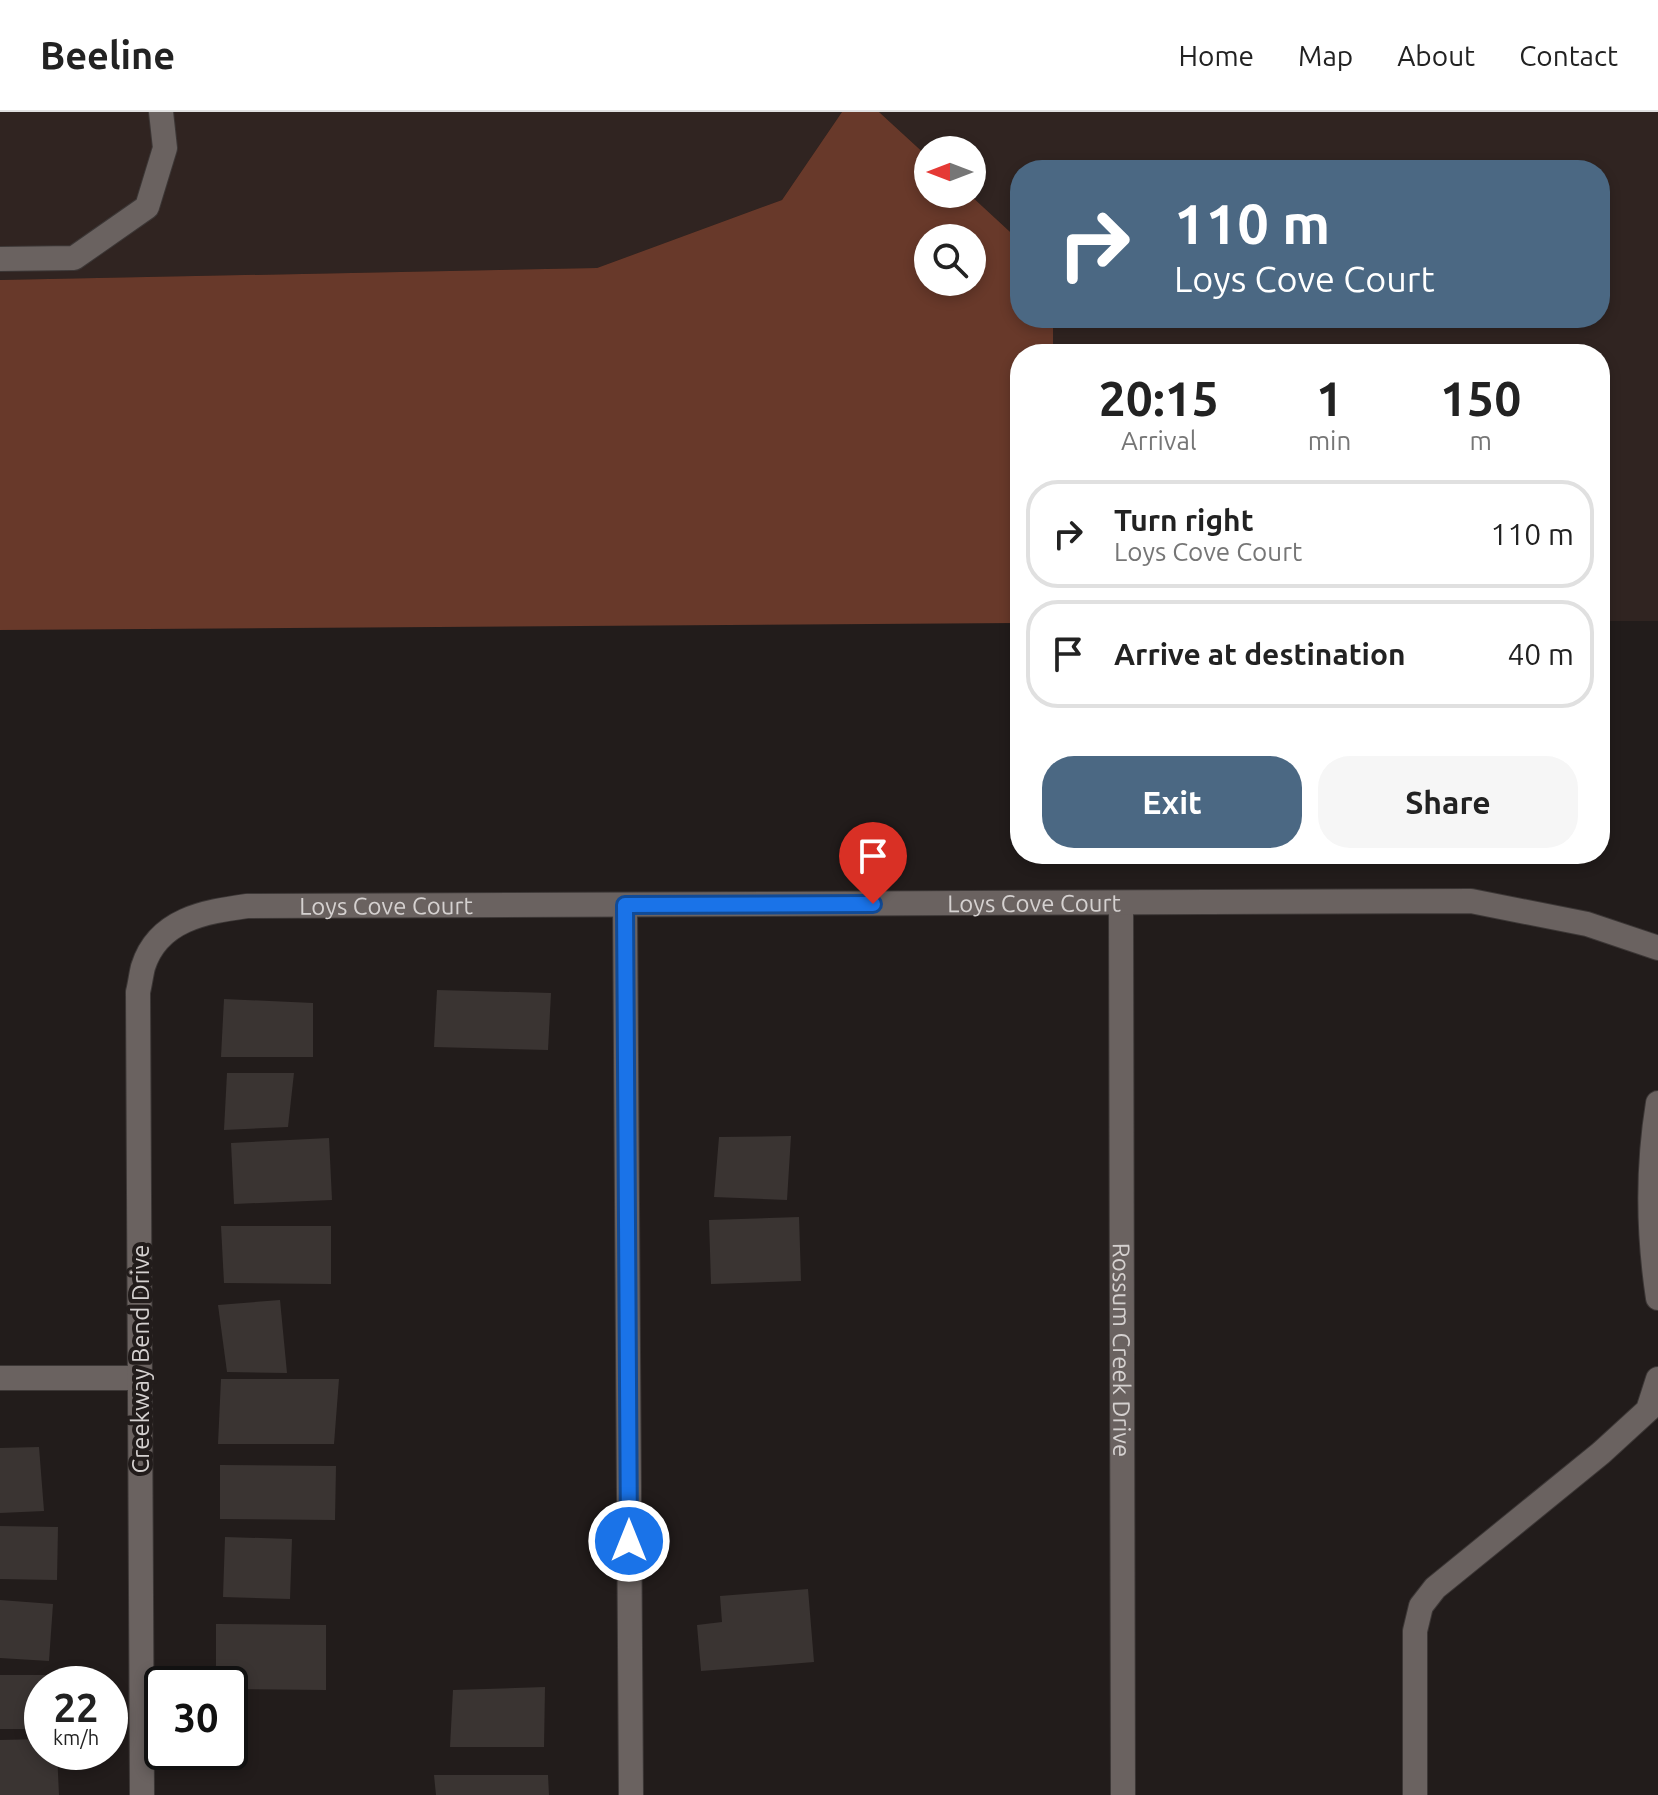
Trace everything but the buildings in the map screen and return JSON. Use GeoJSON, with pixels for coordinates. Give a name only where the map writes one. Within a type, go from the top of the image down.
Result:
{"type":"FeatureCollection","features":[{"type":"Feature","properties":{"kind":"street"},"geometry":{"type":"LineString","coordinates":[[0,259],[74,258],[147,207],[165,148],[161,112]]}},
{"type":"Feature","properties":{"kind":"street","name":"Loys Cove Court"},"geometry":{"type":"LineString","coordinates":[[167,931],[190,917],[247,906],[1471,901],[1587,924],[1658,948]]}},
{"type":"Feature","properties":{"kind":"street","name":"Rossum Creek Drive"},"geometry":{"type":"LineString","coordinates":[[1121,904],[1123,1795]]}},
{"type":"Feature","properties":{"kind":"street"},"geometry":{"type":"LineString","coordinates":[[625,905],[631,1795]]}},
{"type":"Feature","properties":{"kind":"street","name":"Creekway Bend Drive"},"geometry":{"type":"LineString","coordinates":[[142,1795],[138,992],[144,964],[167,931]]}},
{"type":"Feature","properties":{"kind":"street"},"geometry":{"type":"LineString","coordinates":[[1658,1103],[1649,1194],[1651,1253],[1658,1298]]}},
{"type":"Feature","properties":{"kind":"street"},"geometry":{"type":"LineString","coordinates":[[0,1378],[140,1378]]}},
{"type":"Feature","properties":{"kind":"street"},"geometry":{"type":"LineString","coordinates":[[1415,1795],[1415,1631],[1421,1606],[1435,1588],[1601,1453],[1648,1410],[1658,1379]]}},
{"type":"Feature","properties":{"kind":"shaded area"},"geometry":{"type":"Polygon","coordinates":[[[0,112],[842,112],[782,200],[597,268],[0,280],[0,112]]]}},
{"type":"Feature","properties":{"kind":"shaded area"},"geometry":{"type":"Polygon","coordinates":[[[842,112],[879,112],[914,144],[914,208],[984,208],[1010,232],[1010,328],[1053,328],[1053,344],[1010,344],[1010,623],[0,630],[0,280],[597,268],[782,200],[842,112]]]}},
{"type":"Feature","properties":{"kind":"shaded area"},"geometry":{"type":"Polygon","coordinates":[[[879,112],[1658,112],[1658,621],[1610,621],[1610,344],[1053,344],[1053,328],[1610,328],[1610,160],[1010,160],[1010,232],[984,208],[986,136],[914,136],[914,144],[879,112]]]}},
{"type":"Feature","properties":{"kind":"route"},"geometry":{"type":"LineString","coordinates":[[629,1541],[625,905],[873,904]]}}]}
